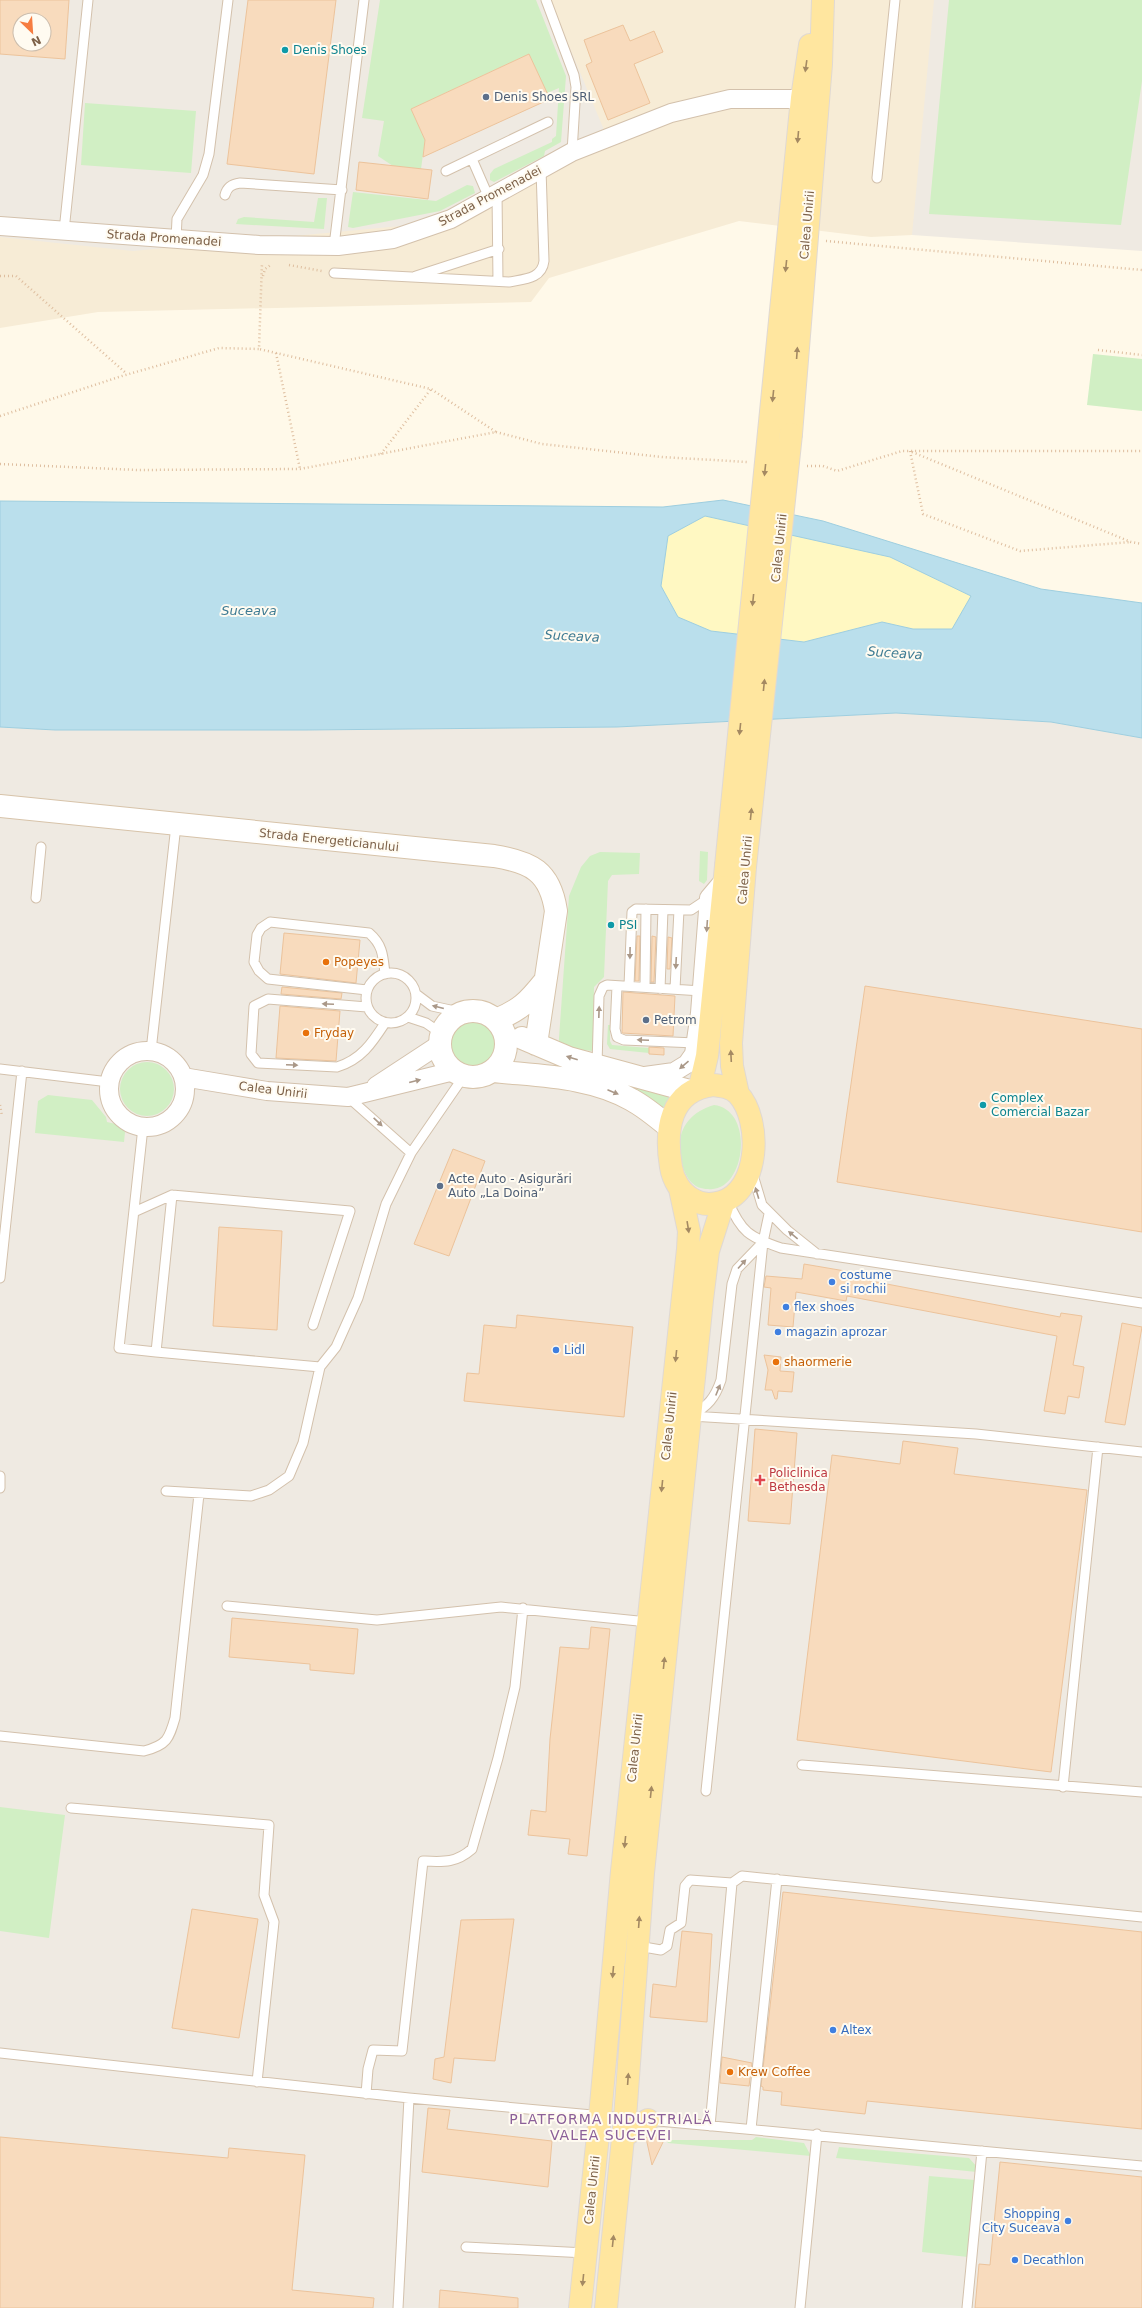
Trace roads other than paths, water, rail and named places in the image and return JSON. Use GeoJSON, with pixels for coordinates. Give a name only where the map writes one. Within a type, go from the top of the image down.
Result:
{"type":"FeatureCollection","features":[{"type":"Feature","properties":{"kind":"main road","name":"Calea Unirii"},"geometry":{"type":"LineString","coordinates":[[695,1089],[707,1056],[791,434],[806,239],[810,98],[818,0]]}},
{"type":"Feature","properties":{"kind":"main road","name":"Calea Unirii"},"geometry":{"type":"LineString","coordinates":[[738,1094],[732,1066],[731,1043],[732,871],[769,432],[823,0]]}},
{"type":"Feature","properties":{"kind":"main road"},"geometry":{"type":"LineString","coordinates":[[725,1086],[738,1094],[750,1116],[752,1130],[751,1168],[742,1188],[726,1201],[704,1204],[688,1197],[680,1189],[671,1170],[669,1127],[674,1112],[695,1089],[725,1086]]}},
{"type":"Feature","properties":{"kind":"main road","name":"Calea Unirii"},"geometry":{"type":"LineString","coordinates":[[580,2308],[600,2116],[622,1871],[690,1231],[680,1189]]}},
{"type":"Feature","properties":{"kind":"main road","name":"Calea Unirii"},"geometry":{"type":"LineString","coordinates":[[606,2308],[624,2128],[645,1850],[708,1251],[726,1201]]}},
{"type":"Feature","properties":{"kind":"main road"},"geometry":{"type":"LineString","coordinates":[[624,2128],[648,2120]]}},
{"type":"Feature","properties":{"kind":"street","name":"Strada Promenadei"},"geometry":{"type":"LineString","coordinates":[[0,226],[259,245],[334,246],[393,240],[452,219],[572,152],[631,128],[699,106],[730,99],[810,98]]}},
{"type":"Feature","properties":{"kind":"street","name":"Strada Energeticianului"},"geometry":{"type":"LineString","coordinates":[[0,806],[494,856],[529,864],[545,878],[554,897],[556,911],[544,982],[536,1044]]}},
{"type":"Feature","properties":{"kind":"street"},"geometry":{"type":"LineString","coordinates":[[643,1077],[674,1072],[682,1068],[694,1054],[702,991],[709,898],[732,871]]}},
{"type":"Feature","properties":{"kind":"street","name":"Strada Energeticianului"},"geometry":{"type":"LineString","coordinates":[[499,1025],[528,1003],[544,982]]}},
{"type":"Feature","properties":{"kind":"street"},"geometry":{"type":"LineString","coordinates":[[499,1025],[506,1038],[504,1056],[492,1071],[484,1075],[459,1073],[447,1064],[442,1055],[441,1039],[446,1025],[454,1017],[475,1011],[486,1014],[499,1025],[536,1044],[570,1058],[695,1089]]}},
{"type":"Feature","properties":{"kind":"street"},"geometry":{"type":"LineString","coordinates":[[356,1095],[441,1039]]}},
{"type":"Feature","properties":{"kind":"street"},"geometry":{"type":"LineString","coordinates":[[151,1051],[170,1059],[183,1077],[185,1090],[182,1102],[176,1113],[167,1122],[155,1126],[143,1127],[130,1124],[120,1116],[113,1106],[109,1094],[109,1082],[112,1073],[124,1059],[137,1053],[151,1051]]}},
{"type":"Feature","properties":{"kind":"street"},"geometry":{"type":"LineString","coordinates":[[492,1071],[573,1080],[605,1088],[632,1100],[669,1127]]}},
{"type":"Feature","properties":{"kind":"street","name":"Calea Unirii"},"geometry":{"type":"LineString","coordinates":[[183,1077],[267,1091],[356,1095],[459,1073]]}},
{"type":"Feature","properties":{"kind":"lane"},"geometry":{"type":"LineString","coordinates":[[64,231],[88,0]]}},
{"type":"Feature","properties":{"kind":"lane"},"geometry":{"type":"LineString","coordinates":[[176,239],[177,220],[203,175],[209,154],[228,0]]}},
{"type":"Feature","properties":{"kind":"lane"},"geometry":{"type":"LineString","coordinates":[[334,246],[364,0]]}},
{"type":"Feature","properties":{"kind":"lane"},"geometry":{"type":"LineString","coordinates":[[546,0],[574,75],[576,87],[572,152]]}},
{"type":"Feature","properties":{"kind":"lane"},"geometry":{"type":"LineString","coordinates":[[877,178],[895,0]]}},
{"type":"Feature","properties":{"kind":"lane"},"geometry":{"type":"LineString","coordinates":[[446,171],[548,122]]}},
{"type":"Feature","properties":{"kind":"lane"},"geometry":{"type":"LineString","coordinates":[[472,159],[493,196],[499,249],[498,281]]}},
{"type":"Feature","properties":{"kind":"lane"},"geometry":{"type":"LineString","coordinates":[[334,273],[510,282],[537,276],[543,267],[541,169]]}},
{"type":"Feature","properties":{"kind":"lane"},"geometry":{"type":"LineString","coordinates":[[225,195],[226,190],[233,184],[240,183],[342,190]]}},
{"type":"Feature","properties":{"kind":"lane"},"geometry":{"type":"LineString","coordinates":[[411,278],[499,249]]}},
{"type":"Feature","properties":{"kind":"lane"},"geometry":{"type":"LineString","coordinates":[[151,1051],[176,825]]}},
{"type":"Feature","properties":{"kind":"lane"},"geometry":{"type":"LineString","coordinates":[[36,898],[41,847]]}},
{"type":"Feature","properties":{"kind":"lane"},"geometry":{"type":"LineString","coordinates":[[629,986],[631,915],[636,909],[691,910],[709,898]]}},
{"type":"Feature","properties":{"kind":"lane"},"geometry":{"type":"LineString","coordinates":[[645,987],[646,909]]}},
{"type":"Feature","properties":{"kind":"lane"},"geometry":{"type":"LineString","coordinates":[[660,988],[663,910]]}},
{"type":"Feature","properties":{"kind":"lane"},"geometry":{"type":"LineString","coordinates":[[676,989],[679,910]]}},
{"type":"Feature","properties":{"kind":"lane"},"geometry":{"type":"LineString","coordinates":[[367,990],[268,979],[258,971],[254,962],[256,935],[261,928],[270,922],[369,933],[378,941],[383,951],[384,974]]}},
{"type":"Feature","properties":{"kind":"lane"},"geometry":{"type":"LineString","coordinates":[[393,973],[405,977],[413,986],[416,994],[416,1002],[408,1017],[393,1024],[377,1020],[367,1006],[367,990],[371,983],[384,974],[393,973]]}},
{"type":"Feature","properties":{"kind":"lane"},"geometry":{"type":"LineString","coordinates":[[597,1065],[600,992],[607,985],[702,991]]}},
{"type":"Feature","properties":{"kind":"lane"},"geometry":{"type":"LineString","coordinates":[[617,986],[615,1032],[617,1037],[624,1040],[696,1043]]}},
{"type":"Feature","properties":{"kind":"lane"},"geometry":{"type":"LineString","coordinates":[[416,994],[432,1006],[464,1013]]}},
{"type":"Feature","properties":{"kind":"lane"},"geometry":{"type":"LineString","coordinates":[[367,1006],[268,999],[259,1002],[254,1006],[251,1054],[253,1060],[258,1063],[337,1067],[346,1064],[368,1048],[385,1023]]}},
{"type":"Feature","properties":{"kind":"lane"},"geometry":{"type":"LineString","coordinates":[[408,1017],[426,1023],[441,1039]]}},
{"type":"Feature","properties":{"kind":"lane"},"geometry":{"type":"LineString","coordinates":[[0,1068],[109,1082]]}},
{"type":"Feature","properties":{"kind":"lane"},"geometry":{"type":"LineString","coordinates":[[0,1278],[22,1071]]}},
{"type":"Feature","properties":{"kind":"lane"},"geometry":{"type":"LineString","coordinates":[[166,1491],[251,1496],[269,1490],[289,1476],[303,1443],[320,1367],[336,1347],[358,1298],[386,1204],[411,1153],[459,1073]]}},
{"type":"Feature","properties":{"kind":"lane"},"geometry":{"type":"LineString","coordinates":[[356,1095],[411,1153]]}},
{"type":"Feature","properties":{"kind":"lane"},"geometry":{"type":"LineString","coordinates":[[143,1127],[119,1348],[320,1367]]}},
{"type":"Feature","properties":{"kind":"lane"},"geometry":{"type":"LineString","coordinates":[[751,1168],[756,1193],[762,1205],[769,1214],[818,1255]]}},
{"type":"Feature","properties":{"kind":"lane"},"geometry":{"type":"LineString","coordinates":[[134,1212],[172,1195],[350,1211],[313,1325]]}},
{"type":"Feature","properties":{"kind":"lane"},"geometry":{"type":"LineString","coordinates":[[156,1352],[172,1195]]}},
{"type":"Feature","properties":{"kind":"lane"},"geometry":{"type":"LineString","coordinates":[[726,1201],[742,1229],[763,1242],[818,1255],[1142,1303]]}},
{"type":"Feature","properties":{"kind":"lane"},"geometry":{"type":"LineString","coordinates":[[706,1791],[763,1242],[769,1214]]}},
{"type":"Feature","properties":{"kind":"lane"},"geometry":{"type":"LineString","coordinates":[[691,1416],[708,1406],[716,1395],[721,1380],[732,1284],[737,1270],[763,1242]]}},
{"type":"Feature","properties":{"kind":"lane"},"geometry":{"type":"LineString","coordinates":[[691,1416],[976,1434],[1142,1452]]}},
{"type":"Feature","properties":{"kind":"lane"},"geometry":{"type":"LineString","coordinates":[[1063,1787],[1098,1447]]}},
{"type":"Feature","properties":{"kind":"lane"},"geometry":{"type":"LineString","coordinates":[[0,1476],[0,1488]]}},
{"type":"Feature","properties":{"kind":"lane"},"geometry":{"type":"LineString","coordinates":[[0,1736],[144,1751],[158,1747],[170,1737],[175,1718],[198,1494]]}},
{"type":"Feature","properties":{"kind":"lane"},"geometry":{"type":"LineString","coordinates":[[227,1606],[377,1620],[501,1607],[648,1622]]}},
{"type":"Feature","properties":{"kind":"lane"},"geometry":{"type":"LineString","coordinates":[[366,2094],[368,2069],[373,2050],[402,2051],[423,1861],[442,1862],[460,1859],[472,1849],[498,1758],[515,1687],[522,1608]]}},
{"type":"Feature","properties":{"kind":"lane"},"geometry":{"type":"LineString","coordinates":[[802,1765],[1063,1787],[1142,1792]]}},
{"type":"Feature","properties":{"kind":"lane"},"geometry":{"type":"LineString","coordinates":[[71,1808],[268,1825],[264,1895],[274,1922],[257,2082]]}},
{"type":"Feature","properties":{"kind":"lane"},"geometry":{"type":"LineString","coordinates":[[638,1946],[662,1950],[667,1946],[670,1930],[681,1923],[685,1886],[690,1880],[732,1883],[742,1876],[1142,1916]]}},
{"type":"Feature","properties":{"kind":"lane"},"geometry":{"type":"LineString","coordinates":[[751,2129],[777,1879]]}},
{"type":"Feature","properties":{"kind":"lane"},"geometry":{"type":"LineString","coordinates":[[710,2126],[732,1883]]}},
{"type":"Feature","properties":{"kind":"lane"},"geometry":{"type":"LineString","coordinates":[[0,2053],[366,2094],[600,2116],[624,2128]]}},
{"type":"Feature","properties":{"kind":"lane"},"geometry":{"type":"LineString","coordinates":[[398,2308],[409,2098]]}},
{"type":"Feature","properties":{"kind":"lane"},"geometry":{"type":"LineString","coordinates":[[648,2120],[817,2134],[1142,2166]]}},
{"type":"Feature","properties":{"kind":"lane"},"geometry":{"type":"LineString","coordinates":[[800,2308],[817,2134]]}},
{"type":"Feature","properties":{"kind":"lane"},"geometry":{"type":"LineString","coordinates":[[967,2308],[982,2151]]}},
{"type":"Feature","properties":{"kind":"lane"},"geometry":{"type":"LineString","coordinates":[[466,2246],[586,2253]]}},
{"type":"Feature","properties":{"kind":"water","name":"Suceava"},"geometry":{"type":"Polygon","coordinates":[[[723,500],[823,521],[1041,589],[1142,603],[1142,738],[1051,722],[896,713],[617,727],[306,730],[55,730],[0,727],[0,501],[663,507],[723,500]],[[705,516],[668,536],[661,586],[678,617],[711,631],[804,642],[882,622],[913,629],[952,629],[971,596],[890,557],[705,516]]]}},
{"type":"Feature","properties":{"kind":"place","name":"Denis Shoes"},"geometry":{"type":"Point","coordinates":[285,50]}},
{"type":"Feature","properties":{"kind":"place","name":"Denis Shoes SRL"},"geometry":{"type":"Point","coordinates":[486,97]}},
{"type":"Feature","properties":{"kind":"place","name":"PSI"},"geometry":{"type":"Point","coordinates":[611,925]}},
{"type":"Feature","properties":{"kind":"place","name":"Popeyes"},"geometry":{"type":"Point","coordinates":[326,962]}},
{"type":"Feature","properties":{"kind":"place","name":"Petrom"},"geometry":{"type":"Point","coordinates":[646,1020]}},
{"type":"Feature","properties":{"kind":"place","name":"Fryday"},"geometry":{"type":"Point","coordinates":[306,1033]}},
{"type":"Feature","properties":{"kind":"place","name":"Complex Comercial Bazar"},"geometry":{"type":"Point","coordinates":[983,1105]}},
{"type":"Feature","properties":{"kind":"place","name":"Acte Auto - Asigurări Auto „La Doina”"},"geometry":{"type":"Point","coordinates":[440,1186]}},
{"type":"Feature","properties":{"kind":"place","name":"costume si rochii"},"geometry":{"type":"Point","coordinates":[832,1282]}},
{"type":"Feature","properties":{"kind":"place","name":"flex shoes"},"geometry":{"type":"Point","coordinates":[786,1307]}},
{"type":"Feature","properties":{"kind":"place","name":"magazin aprozar"},"geometry":{"type":"Point","coordinates":[778,1332]}},
{"type":"Feature","properties":{"kind":"place","name":"Lidl"},"geometry":{"type":"Point","coordinates":[556,1350]}},
{"type":"Feature","properties":{"kind":"place","name":"shaormerie"},"geometry":{"type":"Point","coordinates":[776,1362]}},
{"type":"Feature","properties":{"kind":"place","name":"Policlinica Bethesda"},"geometry":{"type":"Point","coordinates":[760,1480]}},
{"type":"Feature","properties":{"kind":"place","name":"Altex"},"geometry":{"type":"Point","coordinates":[833,2030]}},
{"type":"Feature","properties":{"kind":"place","name":"Krew Coffee"},"geometry":{"type":"Point","coordinates":[730,2072]}},
{"type":"Feature","properties":{"kind":"place","name":"Shopping City Suceava"},"geometry":{"type":"Point","coordinates":[1068,2221]}},
{"type":"Feature","properties":{"kind":"place","name":"Decathlon"},"geometry":{"type":"Point","coordinates":[1015,2260]}},
{"type":"Feature","properties":{"kind":"district","name":"PLATFORMA INDUSTRIALĂ VALEA SUCEVEI"},"geometry":{"type":"Point","coordinates":[611,2128]}}]}
